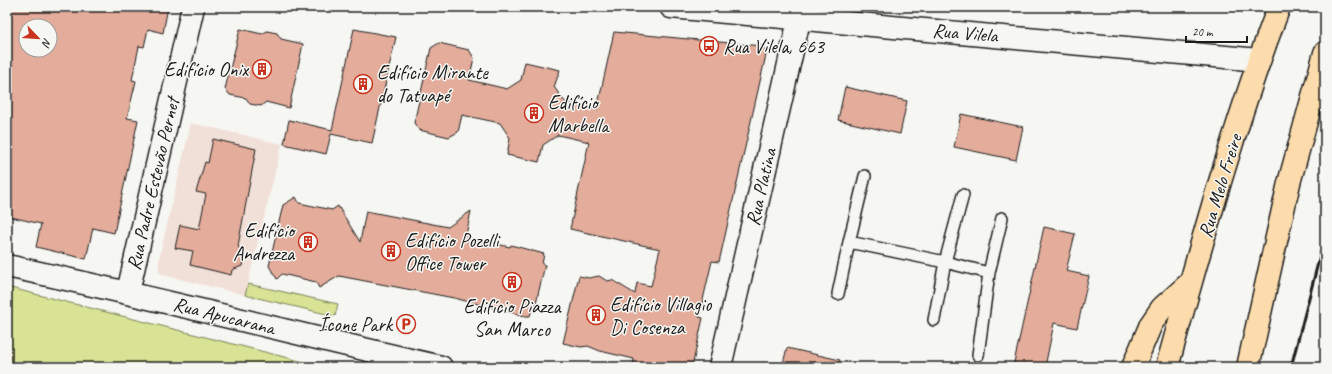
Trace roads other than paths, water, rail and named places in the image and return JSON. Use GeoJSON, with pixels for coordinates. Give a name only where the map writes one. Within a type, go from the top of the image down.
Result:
{"type":"FeatureCollection","features":[{"type":"Feature","properties":{"kind":"highway","name":"Rua Melo Freire"},"geometry":{"type":"LineString","coordinates":[[1167,367],[1191,282],[1259,60],[1279,7]]}},
{"type":"Feature","properties":{"kind":"highway"},"geometry":{"type":"LineString","coordinates":[[1248,367],[1289,183],[1325,53]]}},
{"type":"Feature","properties":{"kind":"highway"},"geometry":{"type":"LineString","coordinates":[[1133,367],[1141,344],[1158,314],[1191,282]]}},
{"type":"Feature","properties":{"kind":"street","name":"Rua Padre Estevão Pernet"},"geometry":{"type":"LineString","coordinates":[[128,292],[193,7]]}},
{"type":"Feature","properties":{"kind":"street","name":"Rua Vilela"},"geometry":{"type":"LineString","coordinates":[[671,7],[801,12],[1259,60]]}},
{"type":"Feature","properties":{"kind":"street","name":"Rua Platina"},"geometry":{"type":"LineString","coordinates":[[720,367],[801,12]]}},
{"type":"Feature","properties":{"kind":"street","name":"Rua Apucarana"},"geometry":{"type":"LineString","coordinates":[[7,266],[128,292],[271,328],[441,367]]}},
{"type":"Feature","properties":{"kind":"lane"},"geometry":{"type":"LineString","coordinates":[[838,294],[865,176]]}},
{"type":"Feature","properties":{"kind":"lane"},"geometry":{"type":"LineString","coordinates":[[934,320],[945,262],[963,195]]}},
{"type":"Feature","properties":{"kind":"lane"},"geometry":{"type":"LineString","coordinates":[[978,355],[989,273],[1002,218]]}},
{"type":"Feature","properties":{"kind":"lane"},"geometry":{"type":"LineString","coordinates":[[849,242],[945,262],[989,273]]}},
{"type":"Feature","properties":{"kind":"railway"},"geometry":{"type":"LineString","coordinates":[[1291,367],[1325,236]]}},
{"type":"Feature","properties":{"kind":"place","name":"Rua Vilela, 663"},"geometry":{"type":"Point","coordinates":[709,46]}},
{"type":"Feature","properties":{"kind":"place","name":"Edifício Onix"},"geometry":{"type":"Point","coordinates":[262,69]}},
{"type":"Feature","properties":{"kind":"place","name":"Edifício Mirante do Tatuapé"},"geometry":{"type":"Point","coordinates":[363,84]}},
{"type":"Feature","properties":{"kind":"place","name":"Edifício Marbella"},"geometry":{"type":"Point","coordinates":[534,113]}},
{"type":"Feature","properties":{"kind":"place","name":"Edifício Andrezza"},"geometry":{"type":"Point","coordinates":[308,242]}},
{"type":"Feature","properties":{"kind":"place","name":"Edifício Pozelli Office Tower"},"geometry":{"type":"Point","coordinates":[391,251]}},
{"type":"Feature","properties":{"kind":"place","name":"Edifício Piazza San Marco"},"geometry":{"type":"Point","coordinates":[512,282]}},
{"type":"Feature","properties":{"kind":"place","name":"Edifício Villagio Di Cosenza"},"geometry":{"type":"Point","coordinates":[596,315]}},
{"type":"Feature","properties":{"kind":"place","name":"Ícone Park"},"geometry":{"type":"Point","coordinates":[406,324]}}]}
